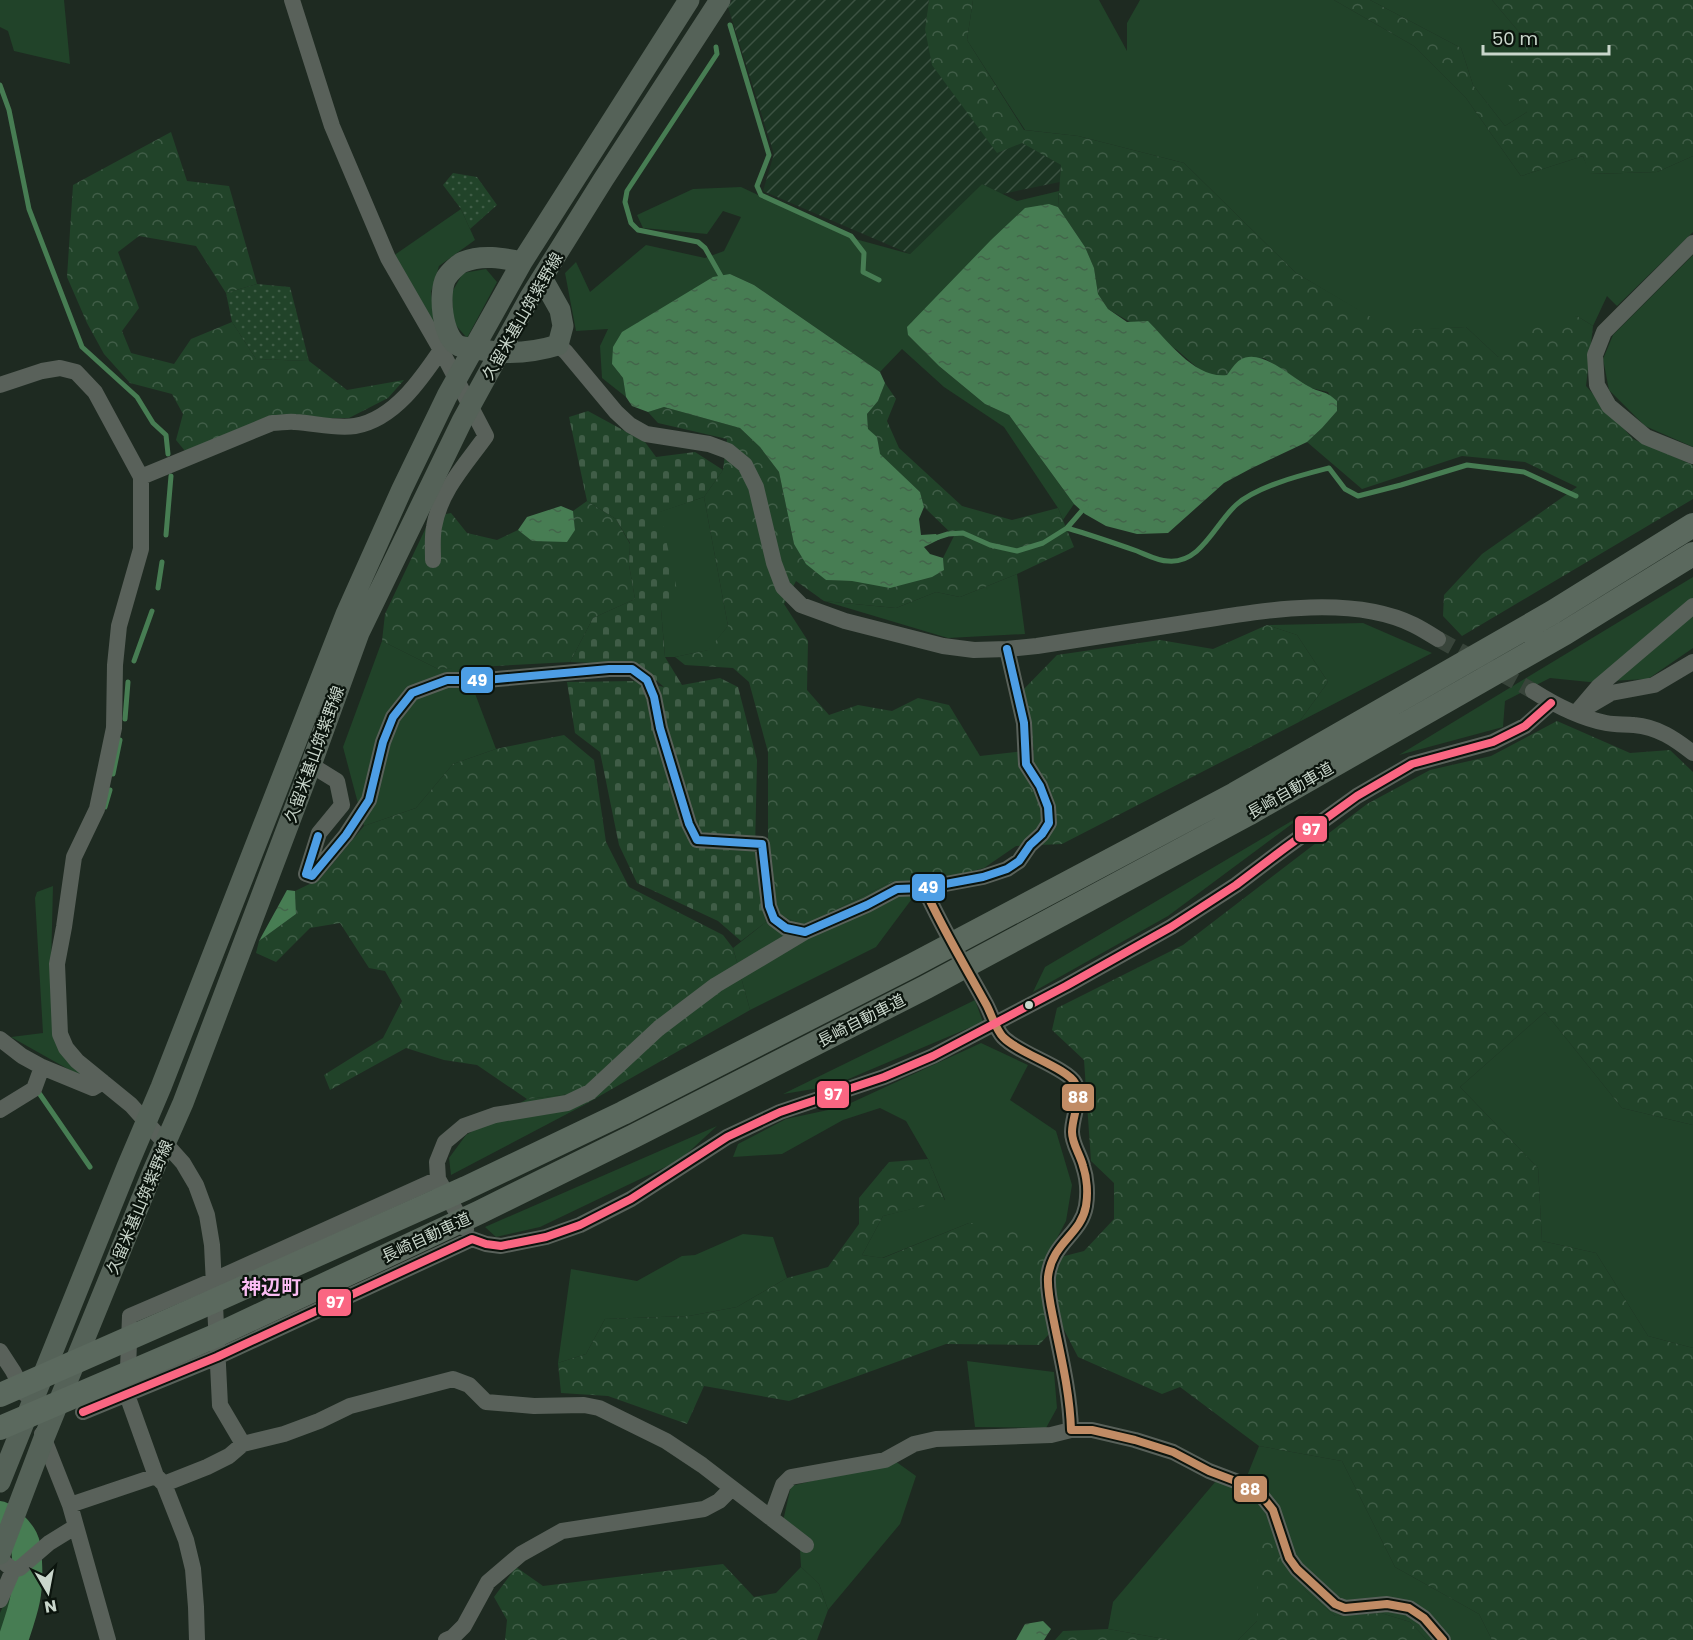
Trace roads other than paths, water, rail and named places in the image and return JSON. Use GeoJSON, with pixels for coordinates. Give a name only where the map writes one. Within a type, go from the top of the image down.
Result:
{"type":"FeatureCollection","features":[{"type":"Feature","properties":{"kind":"highway","name":"長崎自動車道"},"geometry":{"type":"LineString","coordinates":[[0,1395],[466,1188],[623,1113],[903,971],[1235,794],[1552,612],[1693,525]]}},
{"type":"Feature","properties":{"kind":"highway","name":"長崎自動車道"},"geometry":{"type":"LineString","coordinates":[[0,1428],[215,1336],[480,1212],[915,992],[1237,820],[1565,633],[1693,554]]}},
{"type":"Feature","properties":{"kind":"main road","name":"久留米基山筑紫野線"},"geometry":{"type":"LineString","coordinates":[[0,1482],[161,1087],[346,614],[402,489],[447,396],[517,271],[689,0]]}},
{"type":"Feature","properties":{"kind":"main road","name":"久留米基山筑紫野線"},"geometry":{"type":"LineString","coordinates":[[0,1554],[44,1438],[183,1103],[359,633],[462,421],[531,297],[720,0]]}},
{"type":"Feature","properties":{"kind":"main road"},"geometry":{"type":"LineString","coordinates":[[517,271],[499,258],[480,257],[461,263],[446,278],[442,297],[445,344],[485,351],[515,353],[539,351],[558,345],[563,326],[560,310],[542,278]]}},
{"type":"Feature","properties":{"kind":"street"},"geometry":{"type":"LineString","coordinates":[[292,0],[336,137],[388,258],[445,344],[486,436],[447,489],[439,506],[434,528],[433,560]]}},
{"type":"Feature","properties":{"kind":"street"},"geometry":{"type":"LineString","coordinates":[[1693,243],[1604,332],[1595,355],[1597,385],[1608,406],[1646,437],[1693,456]]}},
{"type":"Feature","properties":{"kind":"street"},"geometry":{"type":"LineString","coordinates":[[141,477],[272,423],[355,426],[372,420],[395,405],[421,379],[445,344]]}},
{"type":"Feature","properties":{"kind":"street"},"geometry":{"type":"LineString","coordinates":[[558,345],[630,425],[646,434],[709,444],[728,451],[745,465],[756,486],[774,563],[783,587],[801,605],[844,621],[943,646],[974,650],[1007,649],[1274,610],[1329,608],[1361,610],[1386,616],[1413,624],[1438,639]]}},
{"type":"Feature","properties":{"kind":"street"},"geometry":{"type":"LineString","coordinates":[[0,385],[42,371],[60,368],[76,372],[95,392],[141,477],[141,549],[119,626],[115,665],[114,728],[97,809],[74,857],[57,964],[60,1034],[66,1048],[77,1061],[131,1105],[183,1163],[196,1185],[207,1215],[212,1245],[220,1405],[243,1444]]}},
{"type":"Feature","properties":{"kind":"street"},"geometry":{"type":"LineString","coordinates":[[1576,714],[1599,686],[1693,606]]}},
{"type":"Feature","properties":{"kind":"street"},"geometry":{"type":"LineString","coordinates":[[1007,649],[1024,723],[1026,764],[1040,786],[1048,807],[1049,823],[1019,861],[1007,869],[926,893],[897,889],[805,932],[716,985],[659,1028],[590,1092],[567,1103],[495,1115],[464,1126],[445,1142],[437,1162],[438,1179],[472,1239],[501,1246],[546,1237],[580,1225],[631,1199],[728,1137],[780,1112],[904,1069],[933,1056],[993,1016],[1066,986],[1172,927],[1236,885],[1358,796],[1412,764],[1493,742],[1525,726],[1551,703]]}},
{"type":"Feature","properties":{"kind":"street"},"geometry":{"type":"LineString","coordinates":[[1576,714],[1611,693],[1654,685],[1693,662]]}},
{"type":"Feature","properties":{"kind":"street"},"geometry":{"type":"LineString","coordinates":[[311,765],[337,781],[342,805],[319,833],[306,874],[312,876],[346,835],[369,800],[383,742],[393,717],[412,693],[447,680],[486,680],[632,669],[646,680],[654,697],[660,728],[689,824],[697,840],[762,844],[769,906],[774,919],[786,928],[805,932]]}},
{"type":"Feature","properties":{"kind":"street"},"geometry":{"type":"LineString","coordinates":[[1533,691],[1551,703],[1576,714],[1606,723],[1638,725],[1658,730],[1693,753]]}},
{"type":"Feature","properties":{"kind":"street"},"geometry":{"type":"LineString","coordinates":[[926,893],[993,1016],[1001,1036],[1021,1050],[1066,1074],[1075,1082],[1078,1094],[1072,1125],[1072,1139],[1083,1166],[1086,1207],[1079,1223],[1052,1258],[1048,1279],[1070,1407],[1071,1430]]}},
{"type":"Feature","properties":{"kind":"street"},"geometry":{"type":"LineString","coordinates":[[0,1039],[22,1056],[42,1067],[93,1088],[104,1082]]}},
{"type":"Feature","properties":{"kind":"street"},"geometry":{"type":"LineString","coordinates":[[0,1110],[34,1089],[42,1067]]}},
{"type":"Feature","properties":{"kind":"street"},"geometry":{"type":"LineString","coordinates":[[194,1639],[196,1607],[193,1569],[186,1540],[127,1395],[130,1316],[438,1179]]}},
{"type":"Feature","properties":{"kind":"street"},"geometry":{"type":"LineString","coordinates":[[83,1412],[217,1356],[472,1239]]}},
{"type":"Feature","properties":{"kind":"street"},"geometry":{"type":"LineString","coordinates":[[0,1351],[14,1371],[31,1404],[70,1505],[108,1640]]}},
{"type":"Feature","properties":{"kind":"street"},"geometry":{"type":"LineString","coordinates":[[70,1505],[207,1467],[229,1456],[243,1444],[310,1425],[350,1406],[453,1379],[469,1385],[486,1402],[534,1406],[584,1405],[599,1408],[666,1441],[702,1465],[806,1545]]}},
{"type":"Feature","properties":{"kind":"street"},"geometry":{"type":"LineString","coordinates":[[771,1518],[783,1485],[791,1477],[885,1460],[914,1444],[936,1439],[1052,1435],[1071,1430],[1092,1430],[1173,1452],[1261,1495],[1273,1510],[1289,1558],[1297,1569],[1335,1604],[1345,1608],[1386,1604],[1409,1608],[1424,1618],[1443,1640]]}},
{"type":"Feature","properties":{"kind":"street"},"geometry":{"type":"LineString","coordinates":[[446,1640],[453,1637],[464,1626],[488,1582],[521,1554],[562,1531],[704,1509],[719,1500],[732,1488]]}},
{"type":"Feature","properties":{"kind":"street"},"geometry":{"type":"LineString","coordinates":[[0,1600],[16,1569],[49,1543],[75,1527]]}},
{"type":"Feature","properties":{"kind":"street"},"geometry":{"type":"LineString","coordinates":[[0,1559],[16,1569]]}},
{"type":"Feature","properties":{"kind":"water"},"geometry":{"type":"Polygon","coordinates":[[[1049,204],[1058,207],[1085,247],[1094,268],[1098,294],[1108,309],[1127,322],[1148,321],[1183,357],[1193,365],[1215,375],[1227,375],[1240,360],[1248,357],[1266,360],[1301,382],[1329,395],[1337,401],[1337,411],[1307,442],[1224,483],[1168,533],[1137,534],[1106,526],[1085,514],[1074,504],[1009,415],[985,404],[939,366],[908,335],[907,327],[1025,208],[1049,204]]]}},
{"type":"Feature","properties":{"kind":"water"},"geometry":{"type":"Polygon","coordinates":[[[730,274],[754,285],[880,372],[885,383],[878,401],[867,414],[868,429],[877,437],[880,454],[920,492],[924,507],[919,519],[921,535],[936,534],[940,539],[924,547],[930,554],[943,558],[944,570],[932,577],[890,588],[852,581],[826,580],[806,564],[794,544],[779,472],[760,447],[740,428],[664,407],[648,412],[632,406],[626,397],[623,378],[612,364],[613,347],[622,332],[713,277],[730,274]]]}},
{"type":"Feature","properties":{"kind":"water"},"geometry":{"type":"Polygon","coordinates":[[[561,506],[573,511],[575,530],[567,542],[532,541],[518,530],[527,517],[561,506]]]}},
{"type":"Feature","properties":{"kind":"water"},"geometry":{"type":"Polygon","coordinates":[[[287,890],[295,891],[296,914],[259,941],[287,890]]]}},
{"type":"Feature","properties":{"kind":"water"},"geometry":{"type":"Polygon","coordinates":[[[1043,1621],[1051,1629],[1044,1640],[1016,1640],[1025,1624],[1043,1621]]]}},
{"type":"Feature","properties":{"kind":"waterway"},"geometry":{"type":"LineString","coordinates":[[730,25],[769,155],[757,186],[761,195],[851,236],[864,253],[863,272],[879,280]]}},
{"type":"Feature","properties":{"kind":"waterway"},"geometry":{"type":"LineString","coordinates":[[716,47],[717,54],[627,191],[625,202],[631,223],[638,230],[698,242],[705,248],[723,282]]}},
{"type":"Feature","properties":{"kind":"waterway"},"geometry":{"type":"LineString","coordinates":[[0,85],[9,110],[29,209],[82,347],[137,397],[153,423],[166,435],[168,454]]}},
{"type":"Feature","properties":{"kind":"waterway"},"geometry":{"type":"LineString","coordinates":[[932,539],[948,534],[963,533],[990,545],[1017,551],[1043,543],[1067,528],[1156,559],[1180,560],[1198,550],[1228,513],[1245,498],[1280,482],[1329,468],[1345,489],[1358,496],[1467,465],[1524,472],[1576,496]]}},
{"type":"Feature","properties":{"kind":"waterway"},"geometry":{"type":"LineString","coordinates":[[166,535],[171,476]]}},
{"type":"Feature","properties":{"kind":"waterway"},"geometry":{"type":"LineString","coordinates":[[1067,528],[1086,506]]}},
{"type":"Feature","properties":{"kind":"waterway"},"geometry":{"type":"LineString","coordinates":[[158,588],[162,562]]}},
{"type":"Feature","properties":{"kind":"waterway"},"geometry":{"type":"LineString","coordinates":[[134,661],[152,611]]}},
{"type":"Feature","properties":{"kind":"waterway"},"geometry":{"type":"LineString","coordinates":[[125,719],[128,682]]}},
{"type":"Feature","properties":{"kind":"waterway"},"geometry":{"type":"LineString","coordinates":[[113,774],[120,740]]}},
{"type":"Feature","properties":{"kind":"waterway"},"geometry":{"type":"LineString","coordinates":[[105,807],[110,790]]}},
{"type":"Feature","properties":{"kind":"waterway"},"geometry":{"type":"LineString","coordinates":[[39,1093],[90,1167]]}},
{"type":"Feature","properties":{"kind":"waterway"},"geometry":{"type":"LineString","coordinates":[[0,1516],[19,1532],[27,1553],[26,1593],[13,1640]]}},
{"type":"Feature","properties":{"kind":"tunnel"},"geometry":{"type":"LineString","coordinates":[[1438,639],[1533,691]]}},
{"type":"Feature","properties":{"kind":"district","name":"神辺町"},"geometry":{"type":"Point","coordinates":[271,1287]}}]}
